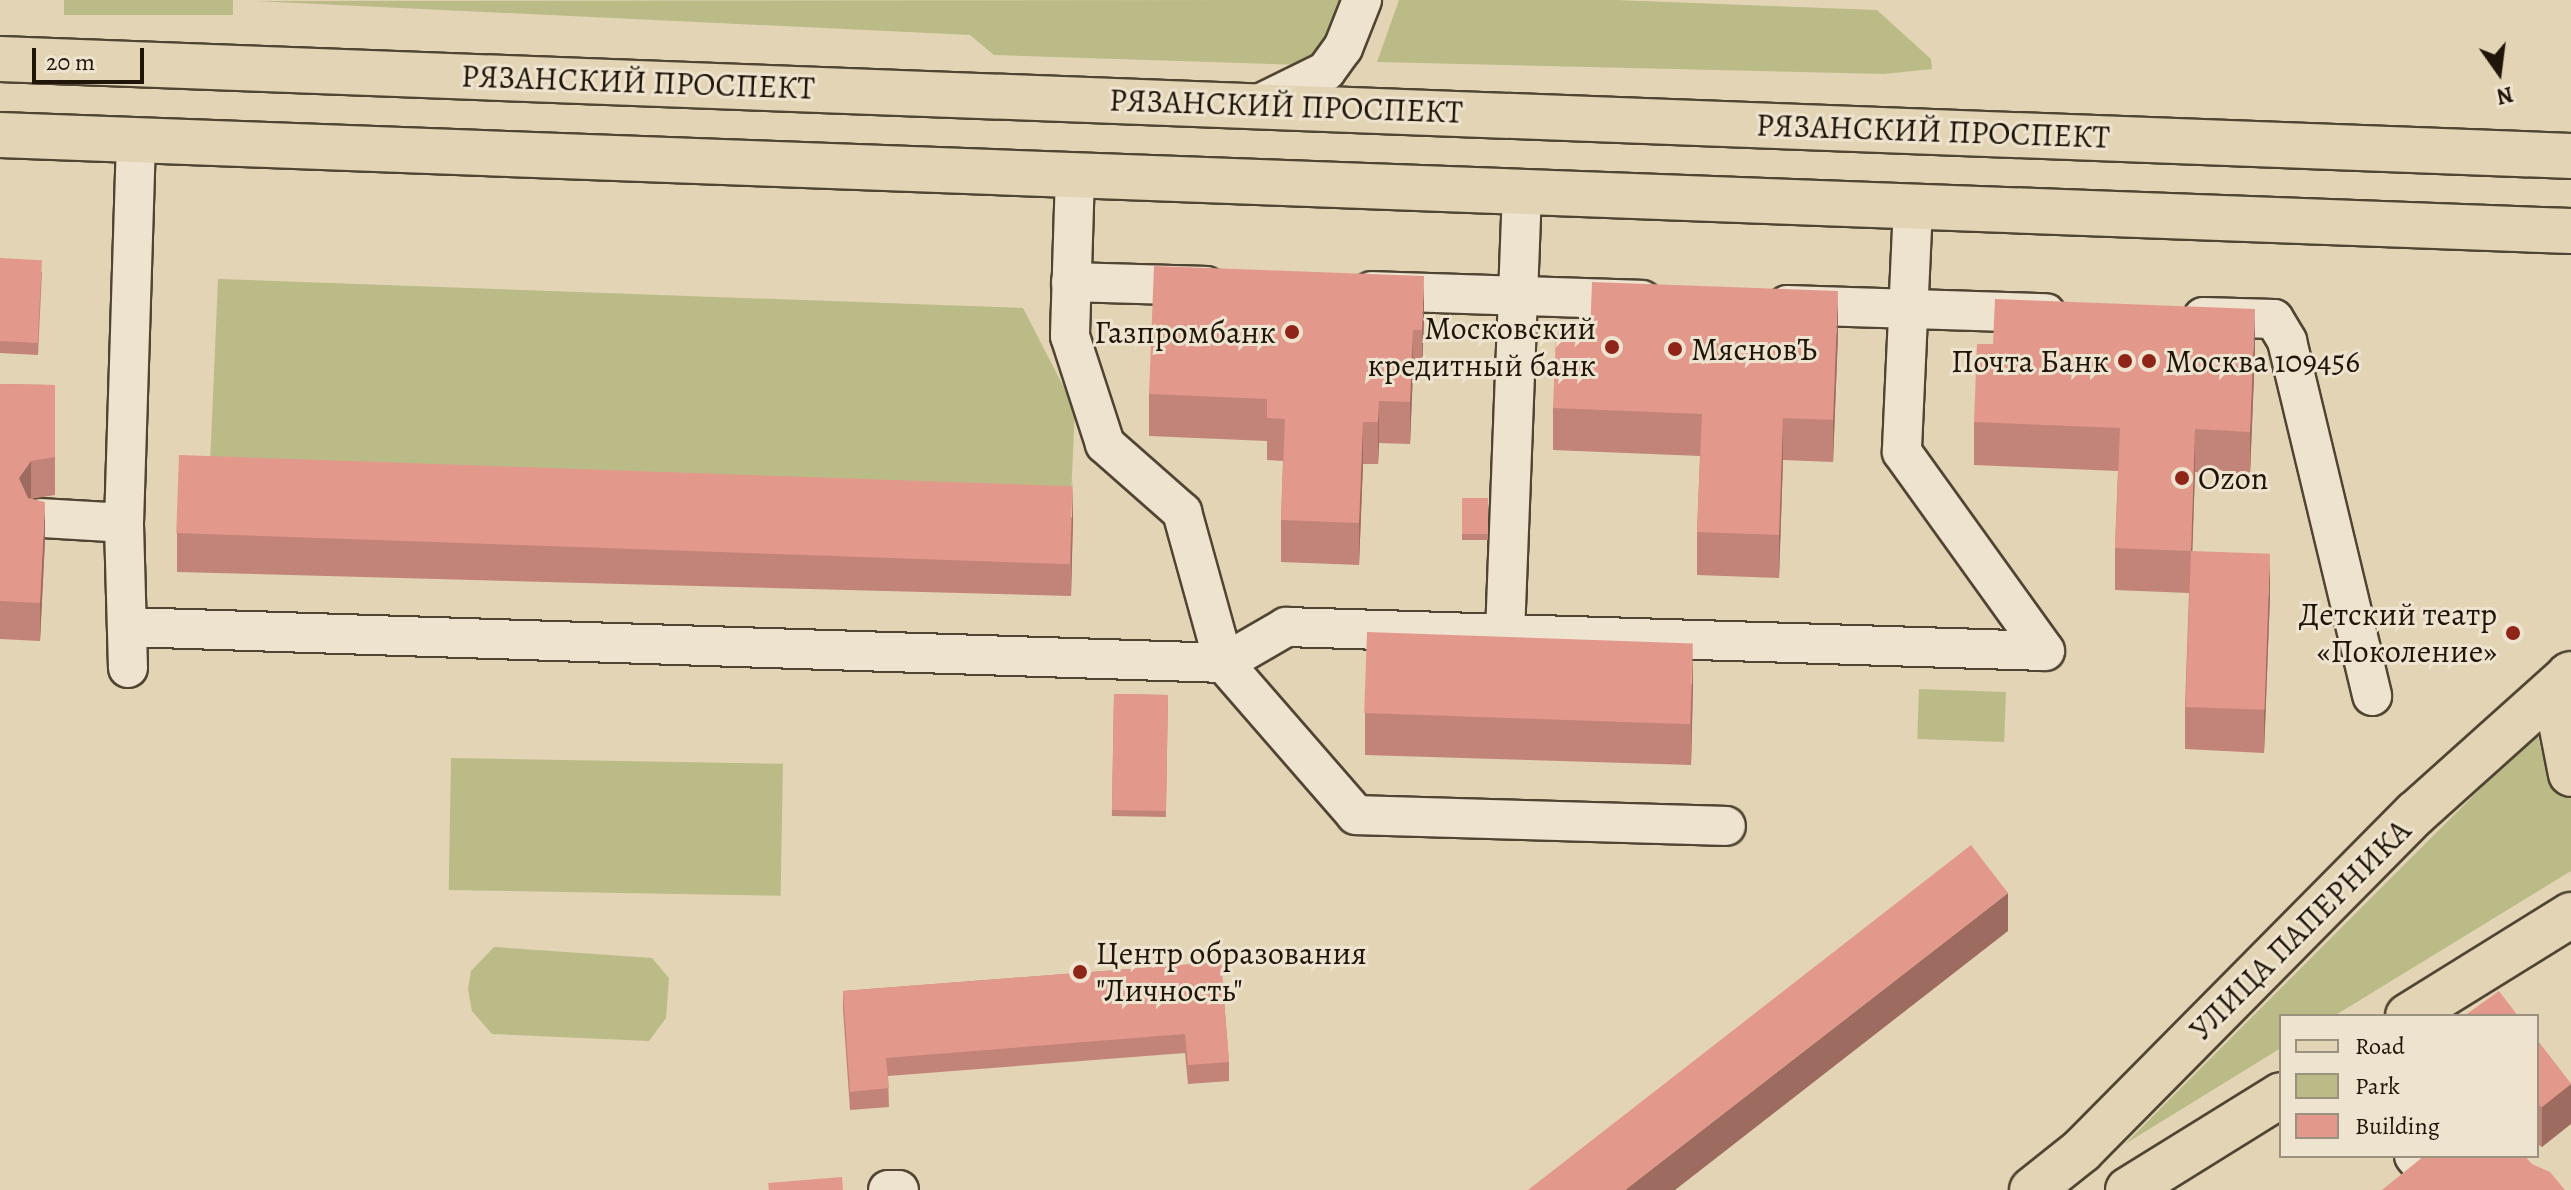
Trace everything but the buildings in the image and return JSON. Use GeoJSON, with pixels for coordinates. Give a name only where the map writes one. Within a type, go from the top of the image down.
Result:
{"type":"FeatureCollection","features":[{"type":"Feature","properties":{"kind":"main road","name":"РЯЗАНСКИЙ ПРОСПЕКТ"},"geometry":{"type":"LineString","coordinates":[[0,59],[2571,156]]}},
{"type":"Feature","properties":{"kind":"main road"},"geometry":{"type":"LineString","coordinates":[[0,135],[2571,231]]}},
{"type":"Feature","properties":{"kind":"main road"},"geometry":{"type":"LineString","coordinates":[[2570,675],[2559,713],[2571,774]]}},
{"type":"Feature","properties":{"kind":"main road","name":"УЛИЦА ПАПЕРНИКА"},"geometry":{"type":"LineString","coordinates":[[2032,1190],[2081,1151],[2416,813],[2570,675]]}},
{"type":"Feature","properties":{"kind":"main road"},"geometry":{"type":"LineString","coordinates":[[2411,1014],[2571,915]]}},
{"type":"Feature","properties":{"kind":"main road"},"geometry":{"type":"LineString","coordinates":[[2128,1190],[2279,1096]]}},
{"type":"Feature","properties":{"kind":"street"},"geometry":{"type":"LineString","coordinates":[[1256,105],[1326,71],[1343,48],[1362,0]]}},
{"type":"Feature","properties":{"kind":"street"},"geometry":{"type":"LineString","coordinates":[[128,668],[124,523],[136,140]]}},
{"type":"Feature","properties":{"kind":"street"},"geometry":{"type":"LineString","coordinates":[[1075,175],[1070,336],[1105,444],[1182,512],[1224,663],[1356,815],[1726,826]]}},
{"type":"Feature","properties":{"kind":"street"},"geometry":{"type":"LineString","coordinates":[[1505,634],[1522,192]]}},
{"type":"Feature","properties":{"kind":"street"},"geometry":{"type":"LineString","coordinates":[[128,627],[1224,663],[1286,627],[2045,651],[1902,452],[1913,206]]}},
{"type":"Feature","properties":{"kind":"street"},"geometry":{"type":"LineString","coordinates":[[1071,282],[1247,288]]}},
{"type":"Feature","properties":{"kind":"street"},"geometry":{"type":"LineString","coordinates":[[1343,290],[1674,301]]}},
{"type":"Feature","properties":{"kind":"street"},"geometry":{"type":"LineString","coordinates":[[1752,304],[2083,314]]}},
{"type":"Feature","properties":{"kind":"street"},"geometry":{"type":"LineString","coordinates":[[2162,316],[2274,319],[2287,341],[2372,696]]}},
{"type":"Feature","properties":{"kind":"street"},"geometry":{"type":"LineString","coordinates":[[41,518],[124,523]]}},
{"type":"Feature","properties":{"kind":"street"},"geometry":{"type":"LineString","coordinates":[[888,1190],[899,1190]]}},
{"type":"Feature","properties":{"kind":"green space"},"geometry":{"type":"Polygon","coordinates":[[[64,0],[233,0],[233,15],[64,15],[64,0]]]}},
{"type":"Feature","properties":{"kind":"green space"},"geometry":{"type":"Polygon","coordinates":[[[1340,0],[1319,54],[1304,65],[994,55],[970,35],[255,1],[1340,0]]]}},
{"type":"Feature","properties":{"kind":"green space"},"geometry":{"type":"Polygon","coordinates":[[[1399,0],[1615,0],[1877,10],[1931,59],[1932,69],[1884,74],[1377,62],[1399,0]]]}},
{"type":"Feature","properties":{"kind":"green space"},"geometry":{"type":"Polygon","coordinates":[[[218,279],[1023,308],[1075,409],[1071,497],[210,465],[218,279]]]}},
{"type":"Feature","properties":{"kind":"green space"},"geometry":{"type":"Polygon","coordinates":[[[1919,689],[2006,692],[2004,742],[1917,739],[1919,689]]]}},
{"type":"Feature","properties":{"kind":"green space"},"geometry":{"type":"Polygon","coordinates":[[[2537,732],[2544,762],[2571,799],[2571,871],[2337,1014],[2279,1014],[2279,1049],[2125,1144],[2537,732]]]}},
{"type":"Feature","properties":{"kind":"green space"},"geometry":{"type":"Polygon","coordinates":[[[451,758],[783,764],[781,896],[449,890],[451,758]]]}},
{"type":"Feature","properties":{"kind":"green space"},"geometry":{"type":"Polygon","coordinates":[[[494,947],[652,958],[669,978],[666,1018],[649,1041],[492,1034],[472,1011],[468,989],[471,971],[494,947]]]}},
{"type":"Feature","properties":{"kind":"place","name":"Газпромбанк"},"geometry":{"type":"Point","coordinates":[1292,332]}},
{"type":"Feature","properties":{"kind":"place","name":"Московский кредитный банк"},"geometry":{"type":"Point","coordinates":[1612,347]}},
{"type":"Feature","properties":{"kind":"place","name":"МясновЪ"},"geometry":{"type":"Point","coordinates":[1675,349]}},
{"type":"Feature","properties":{"kind":"place","name":"Почта Банк"},"geometry":{"type":"Point","coordinates":[2125,361]}},
{"type":"Feature","properties":{"kind":"place","name":"Москва 109456"},"geometry":{"type":"Point","coordinates":[2149,361]}},
{"type":"Feature","properties":{"kind":"place","name":"Ozon"},"geometry":{"type":"Point","coordinates":[2182,478]}},
{"type":"Feature","properties":{"kind":"place","name":"Детский театр «Поколение»"},"geometry":{"type":"Point","coordinates":[2513,633]}},
{"type":"Feature","properties":{"kind":"place","name":"Центр образования \"Личность\""},"geometry":{"type":"Point","coordinates":[1080,972]}}]}
